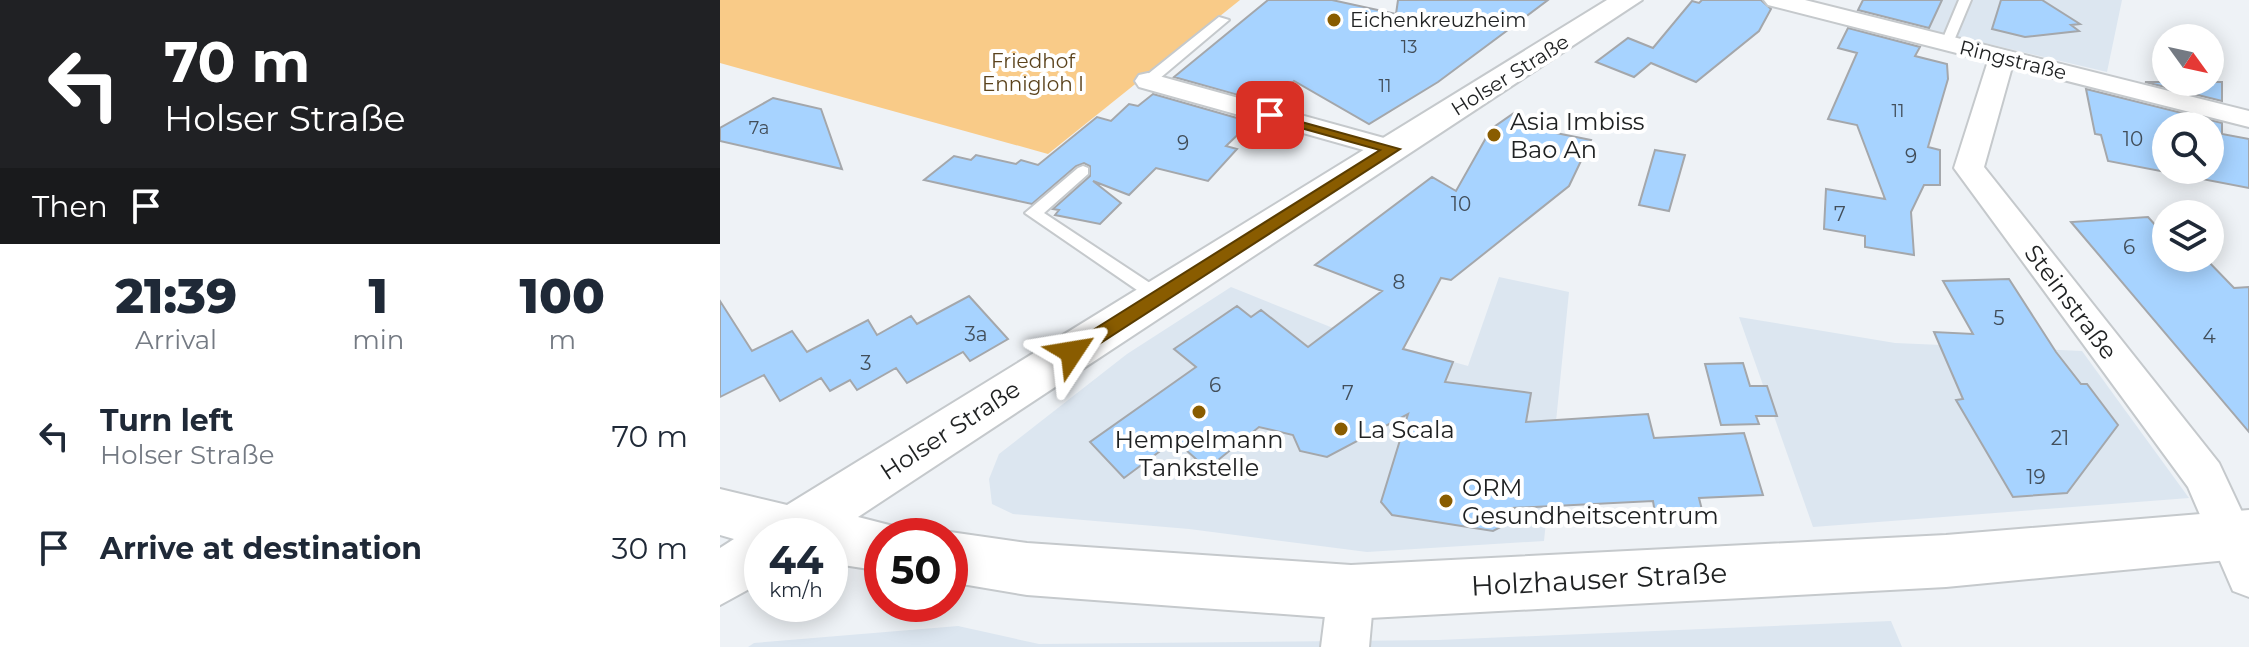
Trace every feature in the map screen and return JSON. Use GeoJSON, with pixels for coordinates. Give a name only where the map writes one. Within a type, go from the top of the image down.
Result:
{"type":"FeatureCollection","features":[{"type":"Feature","properties":{"kind":"main road","name":"Holser Straße"},"geometry":{"type":"LineString","coordinates":[[828,518],[1159,297],[1627,0]]}},
{"type":"Feature","properties":{"kind":"main road"},"geometry":{"type":"LineString","coordinates":[[720,512],[744,520]]}},
{"type":"Feature","properties":{"kind":"main road","name":"Holzhauser Straße"},"geometry":{"type":"LineString","coordinates":[[968,560],[1027,569],[1351,592],[2243,548]]}},
{"type":"Feature","properties":{"kind":"main road","name":"Holser Straße"},"geometry":{"type":"LineString","coordinates":[[720,579],[744,567]]}},
{"type":"Feature","properties":{"kind":"street","name":"Ringstraße"},"geometry":{"type":"LineString","coordinates":[[1776,0],[2249,119]]}},
{"type":"Feature","properties":{"kind":"street","name":"Steinstraße"},"geometry":{"type":"LineString","coordinates":[[2002,57],[1969,168],[2204,476],[2243,548]]}},
{"type":"Feature","properties":{"kind":"street"},"geometry":{"type":"LineString","coordinates":[[1148,81],[1392,149]]}},
{"type":"Feature","properties":{"kind":"street"},"geometry":{"type":"LineString","coordinates":[[1345,647],[1351,592]]}},
{"type":"Feature","properties":{"kind":"lane"},"geometry":{"type":"LineString","coordinates":[[1947,43],[1965,0]]}},
{"type":"Feature","properties":{"kind":"lane"},"geometry":{"type":"LineString","coordinates":[[1148,81],[1223,20]]}},
{"type":"Feature","properties":{"kind":"lane"},"geometry":{"type":"LineString","coordinates":[[1083,171],[1033,213],[1159,297]]}},
{"type":"Feature","properties":{"kind":"shaded area"},"geometry":{"type":"Polygon","coordinates":[[[1934,0],[2122,0],[2107,72],[1926,29],[1940,2],[1934,0]]]}},
{"type":"Feature","properties":{"kind":"shaded area"},"geometry":{"type":"Polygon","coordinates":[[[1499,277],[1569,292],[1544,541],[1367,552],[1189,529],[1013,514],[992,504],[989,479],[999,454],[1127,354],[1231,287],[1333,328],[1468,366],[1499,277]]]}},
{"type":"Feature","properties":{"kind":"shaded area"},"geometry":{"type":"Polygon","coordinates":[[[1739,317],[1895,343],[2082,351],[2189,498],[1813,527],[1739,317]]]}},
{"type":"Feature","properties":{"kind":"shaded area"},"geometry":{"type":"Polygon","coordinates":[[[1891,621],[1902,647],[748,647],[754,643],[958,626],[1039,644],[1438,640],[1891,621]]]}},
{"type":"Feature","properties":{"kind":"green space","name":"Friedhof Ennigloh I"},"geometry":{"type":"Polygon","coordinates":[[[720,0],[1240,0],[1048,154],[720,63],[720,0]]]}},
{"type":"Feature","properties":{"kind":"building"},"geometry":{"type":"Polygon","coordinates":[[[1268,0],[1332,0],[1396,14],[1398,0],[1548,0],[1438,82],[1369,124],[1294,81],[1270,104],[1174,77],[1268,0]]]}},
{"type":"Feature","properties":{"kind":"building"},"geometry":{"type":"Polygon","coordinates":[[[1702,0],[1761,0],[1771,9],[1759,31],[1696,82],[1651,63],[1634,77],[1596,62],[1628,38],[1653,48],[1692,1],[1699,3],[1702,0]]]}},
{"type":"Feature","properties":{"kind":"building"},"geometry":{"type":"Polygon","coordinates":[[[1863,0],[1942,0],[1929,28],[1858,10],[1863,0]]]}},
{"type":"Feature","properties":{"kind":"building"},"geometry":{"type":"Polygon","coordinates":[[[2001,0],[2042,0],[2080,24],[2071,25],[2079,31],[2025,37],[1992,29],[2001,0]]]}},
{"type":"Feature","properties":{"kind":"building"},"geometry":{"type":"Polygon","coordinates":[[[1848,28],[1920,47],[1915,56],[1947,64],[1948,79],[1928,147],[1940,150],[1940,185],[1924,185],[1911,212],[1914,255],[1865,247],[1865,236],[1824,229],[1826,189],[1885,199],[1857,125],[1828,119],[1857,53],[1838,48],[1848,28]]]}},
{"type":"Feature","properties":{"kind":"building"},"geometry":{"type":"Polygon","coordinates":[[[2086,89],[2178,112],[2152,112],[2152,169],[2108,161],[2101,135],[2095,134],[2086,89]]]}},
{"type":"Feature","properties":{"kind":"building"},"geometry":{"type":"Polygon","coordinates":[[[1153,94],[1251,122],[1226,146],[1237,149],[1208,181],[1156,168],[1129,195],[1093,181],[1121,203],[1100,224],[1055,215],[1059,210],[1053,209],[1090,176],[1090,166],[1084,163],[1076,166],[1032,204],[924,180],[954,156],[971,160],[976,155],[1016,164],[1021,160],[1038,165],[1097,117],[1111,121],[1129,104],[1138,106],[1153,94]]]}},
{"type":"Feature","properties":{"kind":"building"},"geometry":{"type":"Polygon","coordinates":[[[2202,96],[2222,96],[2222,101],[2202,96]]]}},
{"type":"Feature","properties":{"kind":"building"},"geometry":{"type":"Polygon","coordinates":[[[773,98],[821,109],[842,169],[720,141],[720,128],[773,98]]]}},
{"type":"Feature","properties":{"kind":"building"},"geometry":{"type":"Polygon","coordinates":[[[1514,113],[1556,133],[1591,140],[1569,186],[1451,280],[1441,278],[1403,349],[1453,362],[1445,382],[1531,393],[1526,422],[1648,414],[1654,438],[1744,433],[1763,495],[1699,498],[1702,510],[1655,513],[1653,501],[1512,508],[1510,522],[1493,531],[1392,515],[1381,502],[1408,414],[1327,457],[1300,451],[1293,435],[1259,427],[1207,469],[1175,440],[1124,478],[1090,442],[1196,367],[1174,349],[1237,306],[1251,317],[1261,310],[1308,347],[1382,291],[1315,265],[1432,177],[1456,191],[1491,129],[1514,113]]]}},
{"type":"Feature","properties":{"kind":"building"},"geometry":{"type":"Polygon","coordinates":[[[2224,134],[2249,139],[2249,188],[2224,183],[2224,134]]]}},
{"type":"Feature","properties":{"kind":"building"},"geometry":{"type":"Polygon","coordinates":[[[1655,150],[1685,155],[1669,211],[1639,205],[1655,150]]]}},
{"type":"Feature","properties":{"kind":"building"},"geometry":{"type":"Polygon","coordinates":[[[2148,217],[2152,221],[2152,272],[2219,272],[2234,288],[2249,287],[2249,432],[2071,222],[2148,217]]]}},
{"type":"Feature","properties":{"kind":"building"},"geometry":{"type":"Polygon","coordinates":[[[2009,279],[2056,352],[2081,384],[2087,384],[2118,425],[2067,493],[2013,497],[1956,400],[1963,399],[1934,332],[1973,334],[1943,281],[2009,279]]]}},
{"type":"Feature","properties":{"kind":"building"},"geometry":{"type":"Polygon","coordinates":[[[969,296],[1008,339],[970,361],[963,352],[907,383],[896,368],[857,390],[850,380],[830,391],[821,378],[780,401],[764,375],[720,397],[720,301],[752,351],[792,331],[807,352],[868,320],[877,335],[911,316],[917,324],[969,296]]]}},
{"type":"Feature","properties":{"kind":"building"},"geometry":{"type":"Polygon","coordinates":[[[1743,363],[1750,386],[1767,386],[1777,416],[1756,416],[1759,424],[1721,425],[1705,364],[1743,363]]]}},
{"type":"Feature","properties":{"kind":"place","name":"Eichenkreuzheim"},"geometry":{"type":"Point","coordinates":[1334,20]}},
{"type":"Feature","properties":{"kind":"place","name":"Asia Imbiss Bao An"},"geometry":{"type":"Point","coordinates":[1494,135]}},
{"type":"Feature","properties":{"kind":"place","name":"Hempelmann Tankstelle"},"geometry":{"type":"Point","coordinates":[1199,412]}},
{"type":"Feature","properties":{"kind":"place","name":"La Scala"},"geometry":{"type":"Point","coordinates":[1341,429]}},
{"type":"Feature","properties":{"kind":"place","name":"ORM Gesundheitscentrum"},"geometry":{"type":"Point","coordinates":[1446,501]}},
{"type":"Feature","properties":{"kind":"route"},"geometry":{"type":"LineString","coordinates":[[1072,352],[1392,149],[1270,115]]}}]}
